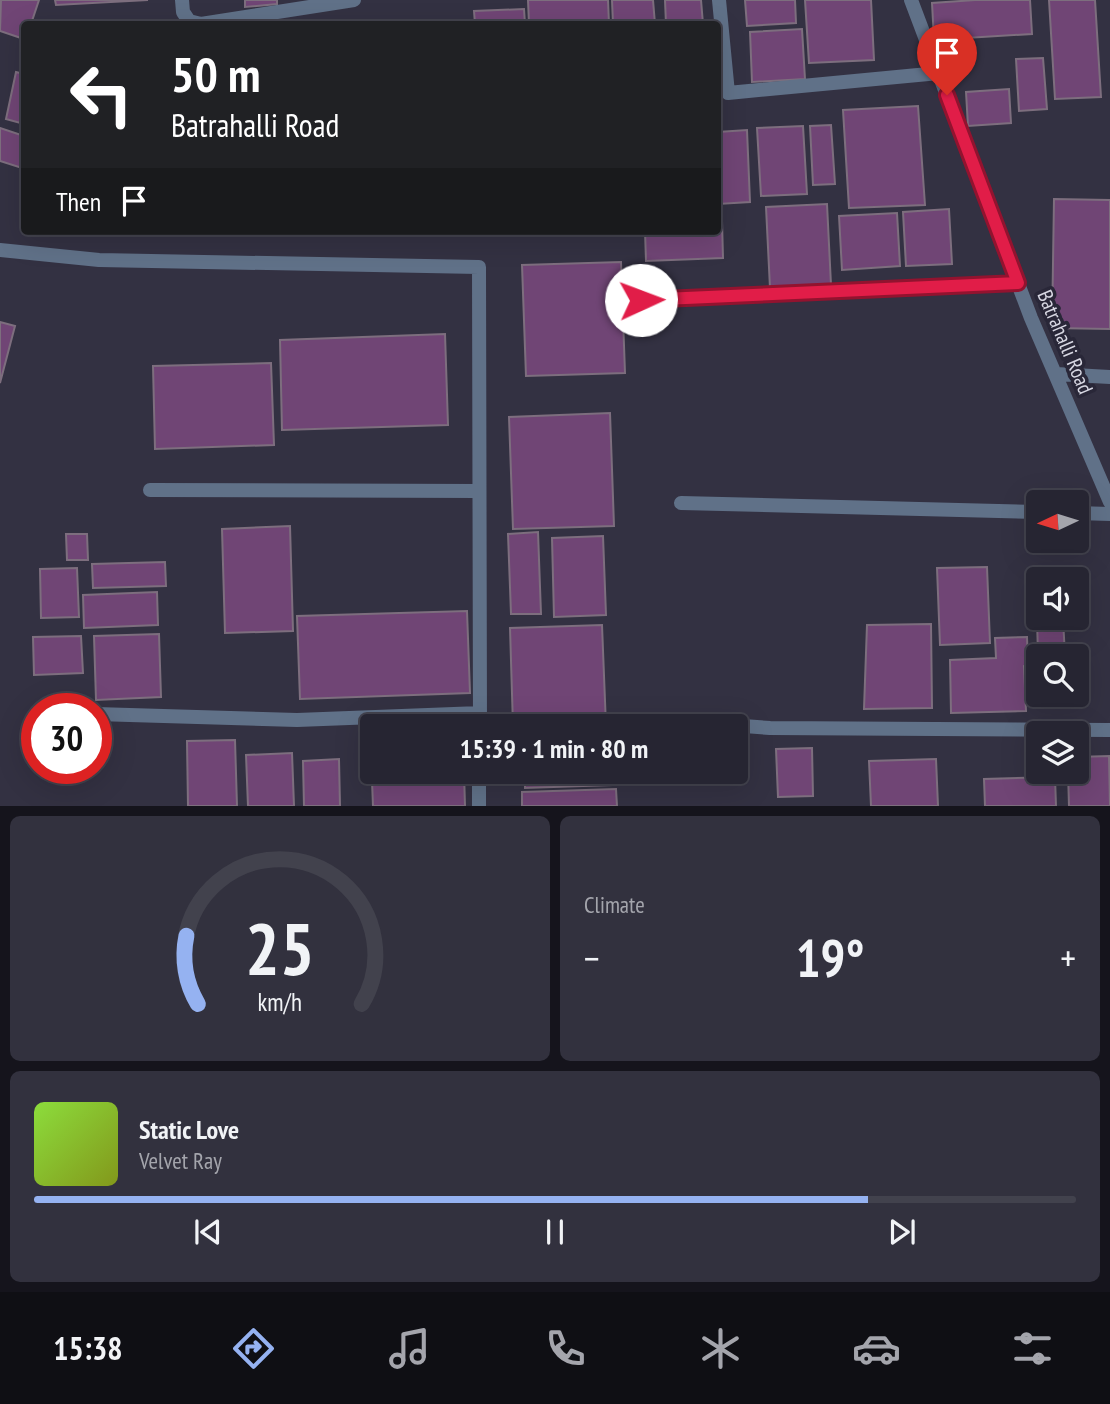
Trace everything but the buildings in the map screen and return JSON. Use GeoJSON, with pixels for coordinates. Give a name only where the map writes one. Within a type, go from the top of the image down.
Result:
{"type":"FeatureCollection","features":[{"type":"Feature","properties":{"kind":"street"},"geometry":{"type":"LineString","coordinates":[[182,0],[183,12],[189,21]]}},
{"type":"Feature","properties":{"kind":"street"},"geometry":{"type":"LineString","coordinates":[[220,21],[354,0]]}},
{"type":"Feature","properties":{"kind":"street"},"geometry":{"type":"LineString","coordinates":[[719,0],[728,93],[939,74]]}},
{"type":"Feature","properties":{"kind":"street","name":"Batrahalli Road"},"geometry":{"type":"LineString","coordinates":[[911,0],[1018,283],[1110,502]]}},
{"type":"Feature","properties":{"kind":"street"},"geometry":{"type":"LineString","coordinates":[[0,250],[99,260],[479,267],[480,714]]}},
{"type":"Feature","properties":{"kind":"street"},"geometry":{"type":"LineString","coordinates":[[641,300],[1018,283]]}},
{"type":"Feature","properties":{"kind":"street"},"geometry":{"type":"LineString","coordinates":[[1056,374],[1110,377]]}},
{"type":"Feature","properties":{"kind":"street"},"geometry":{"type":"LineString","coordinates":[[150,491],[479,491]]}},
{"type":"Feature","properties":{"kind":"street"},"geometry":{"type":"LineString","coordinates":[[681,503],[1026,512]]}},
{"type":"Feature","properties":{"kind":"street"},"geometry":{"type":"LineString","coordinates":[[1089,513],[1110,514]]}},
{"type":"Feature","properties":{"kind":"street"},"geometry":{"type":"LineString","coordinates":[[112,714],[360,720]]}},
{"type":"Feature","properties":{"kind":"street"},"geometry":{"type":"LineString","coordinates":[[748,726],[1110,730]]}},
{"type":"Feature","properties":{"kind":"street"},"geometry":{"type":"LineString","coordinates":[[479,806],[480,784]]}},
{"type":"Feature","properties":{"kind":"route"},"geometry":{"type":"LineString","coordinates":[[641,300],[1018,283],[947,95]]}}]}
